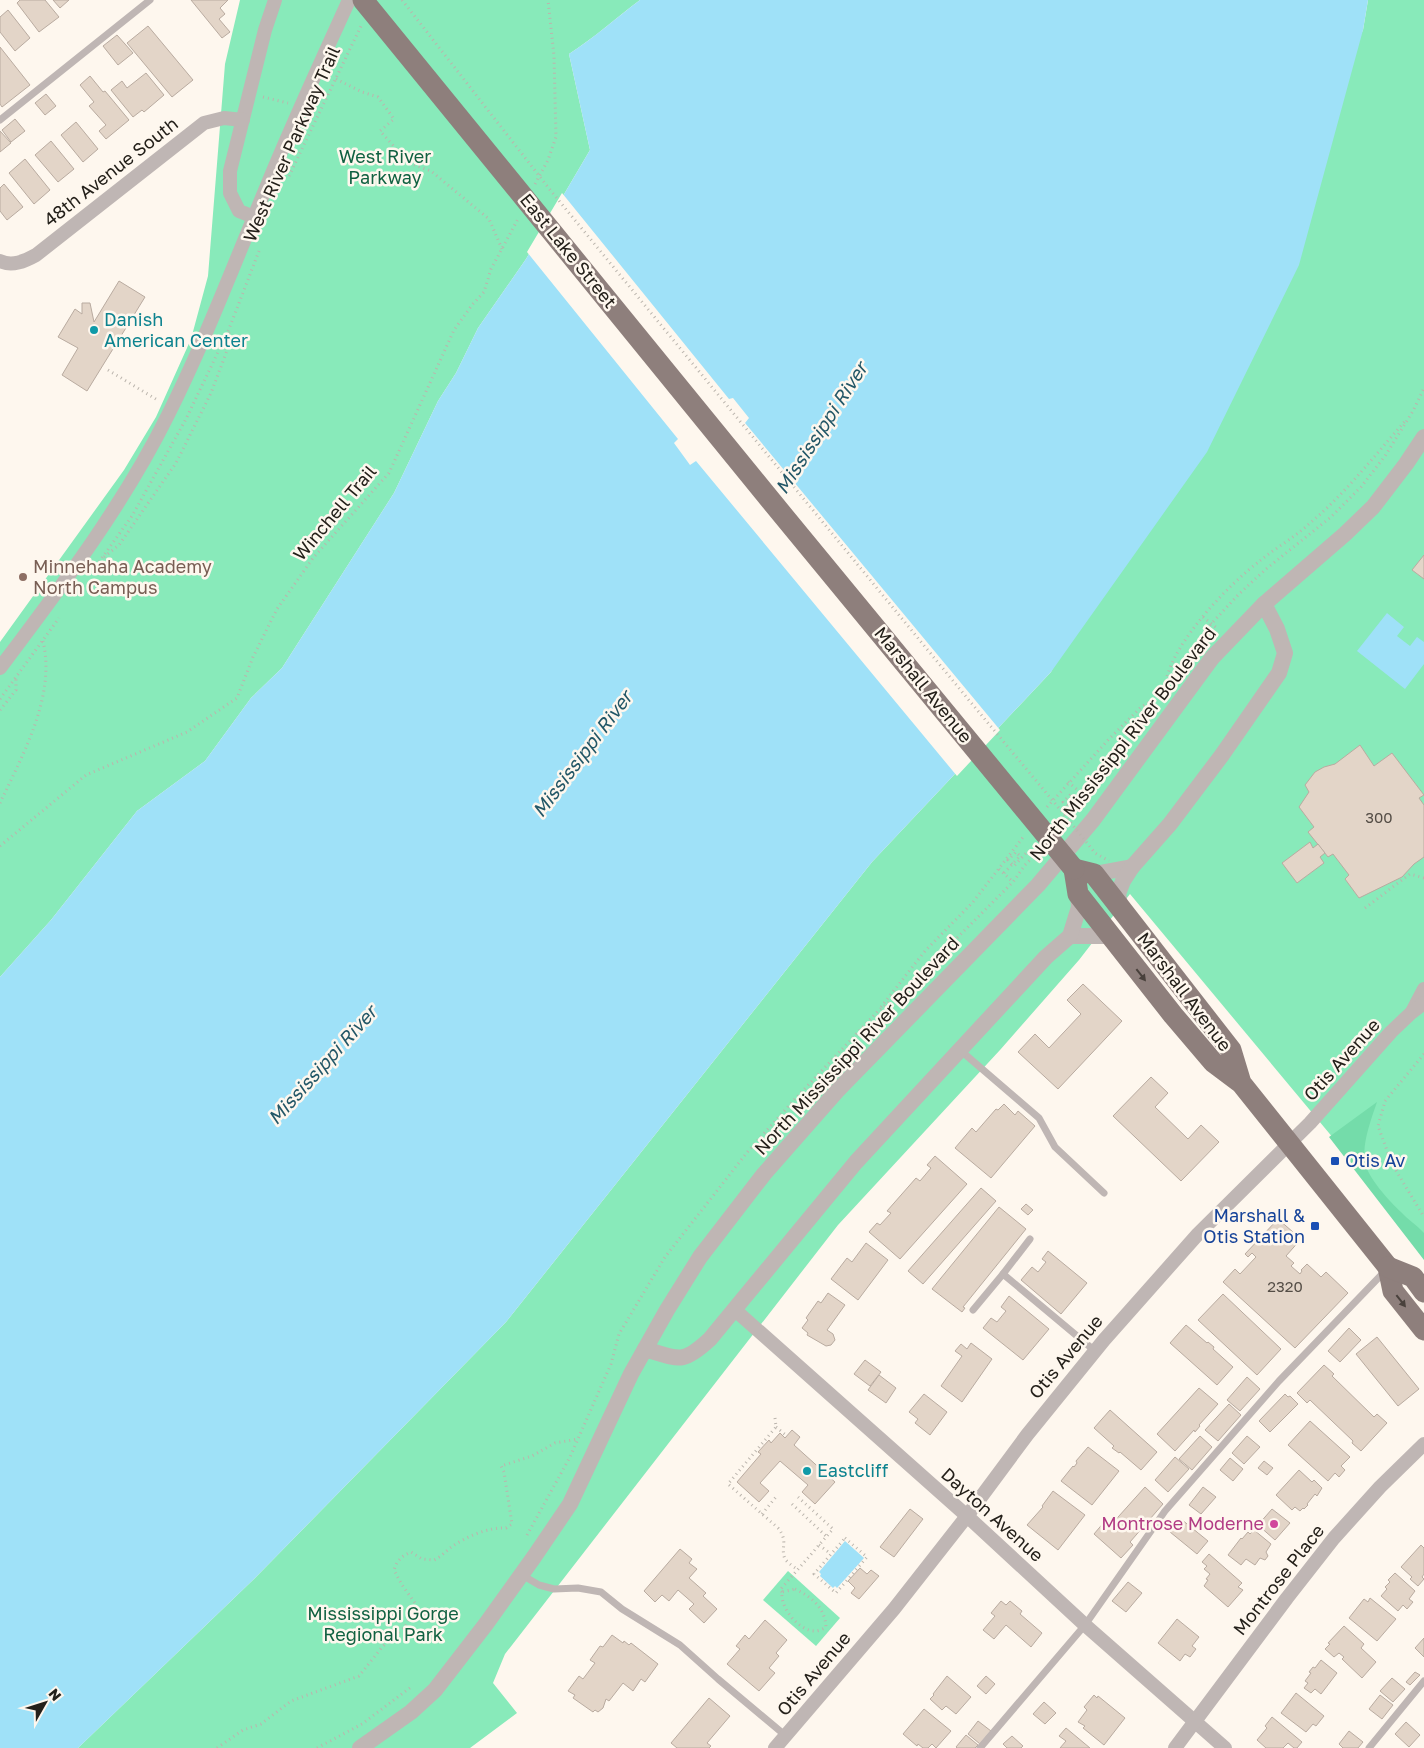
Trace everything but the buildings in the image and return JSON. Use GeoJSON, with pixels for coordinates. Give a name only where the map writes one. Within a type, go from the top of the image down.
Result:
{"type":"FeatureCollection","features":[{"type":"Feature","properties":{"kind":"main road","name":"East Lake Street"},"geometry":{"type":"LineString","coordinates":[[364,9],[772,502]]}},
{"type":"Feature","properties":{"kind":"main road","name":"Marshall Avenue"},"geometry":{"type":"LineString","coordinates":[[772,502],[1092,868],[1121,910],[1231,1050],[1241,1083]]}},
{"type":"Feature","properties":{"kind":"main road","name":"Marshall Avenue"},"geometry":{"type":"LineString","coordinates":[[1092,868],[1078,894],[1173,1015],[1213,1062],[1241,1083],[1388,1268],[1393,1291],[1424,1330]]}},
{"type":"Feature","properties":{"kind":"main road"},"geometry":{"type":"LineString","coordinates":[[1388,1268],[1413,1277],[1424,1292]]}},
{"type":"Feature","properties":{"kind":"street"},"geometry":{"type":"LineString","coordinates":[[254,217],[239,211],[230,193],[230,171],[265,30],[275,0]]}},
{"type":"Feature","properties":{"kind":"street"},"geometry":{"type":"LineString","coordinates":[[0,668],[103,526],[134,477],[171,408],[349,0]]}},
{"type":"Feature","properties":{"kind":"street","name":"48th Avenue South"},"geometry":{"type":"LineString","coordinates":[[2,262],[21,263],[36,256],[204,122],[224,118],[243,120]]}},
{"type":"Feature","properties":{"kind":"street","name":"North Mississippi River Boulevard"},"geometry":{"type":"LineString","coordinates":[[360,1748],[411,1712],[436,1690],[522,1574],[570,1504],[644,1349],[700,1257],[764,1174],[837,1091],[1038,885],[1093,820],[1212,658],[1264,604],[1345,534],[1372,507],[1406,464],[1424,437]]}},
{"type":"Feature","properties":{"kind":"street"},"geometry":{"type":"LineString","coordinates":[[1121,910],[1118,894],[1123,881],[1132,867],[1170,824],[1279,672],[1285,653],[1278,629],[1264,604]]}},
{"type":"Feature","properties":{"kind":"street"},"geometry":{"type":"LineString","coordinates":[[1092,868],[1132,867]]}},
{"type":"Feature","properties":{"kind":"street"},"geometry":{"type":"LineString","coordinates":[[644,1349],[674,1358],[685,1358],[694,1354],[710,1339],[856,1162],[1046,957],[1070,936],[1079,907],[1078,894]]}},
{"type":"Feature","properties":{"kind":"street"},"geometry":{"type":"LineString","coordinates":[[1070,936],[1111,936]]}},
{"type":"Feature","properties":{"kind":"street","name":"Otis Avenue"},"geometry":{"type":"LineString","coordinates":[[1411,1013],[1424,989]]}},
{"type":"Feature","properties":{"kind":"street","name":"Otis Avenue"},"geometry":{"type":"LineString","coordinates":[[775,1748],[894,1609],[967,1516],[1027,1435],[1095,1351],[1198,1234],[1310,1123],[1391,1032],[1424,1003]]}},
{"type":"Feature","properties":{"kind":"street","name":"Dayton Avenue"},"geometry":{"type":"LineString","coordinates":[[735,1310],[967,1516],[1085,1625],[1225,1748]]}},
{"type":"Feature","properties":{"kind":"street","name":"Montrose Place"},"geometry":{"type":"LineString","coordinates":[[1175,1748],[1334,1538],[1380,1487],[1424,1444]]}},
{"type":"Feature","properties":{"kind":"lane"},"geometry":{"type":"LineString","coordinates":[[0,120],[150,0]]}},
{"type":"Feature","properties":{"kind":"lane"},"geometry":{"type":"LineString","coordinates":[[959,1050],[1040,1118],[1055,1147],[1104,1194]]}},
{"type":"Feature","properties":{"kind":"lane"},"geometry":{"type":"LineString","coordinates":[[973,1310],[1030,1239]]}},
{"type":"Feature","properties":{"kind":"lane"},"geometry":{"type":"LineString","coordinates":[[980,1748],[1085,1625],[1165,1511],[1279,1381],[1388,1268]]}},
{"type":"Feature","properties":{"kind":"lane"},"geometry":{"type":"LineString","coordinates":[[1003,1274],[1095,1351]]}},
{"type":"Feature","properties":{"kind":"lane"},"geometry":{"type":"LineString","coordinates":[[522,1574],[539,1585],[601,1592],[622,1609],[680,1645],[786,1736]]}},
{"type":"Feature","properties":{"kind":"lane"},"geometry":{"type":"LineString","coordinates":[[1369,1748],[1424,1681]]}},
{"type":"Feature","properties":{"kind":"path"},"geometry":{"type":"LineString","coordinates":[[402,0],[551,191],[1064,814],[1095,853],[1092,868]]}},
{"type":"Feature","properties":{"kind":"path"},"geometry":{"type":"LineString","coordinates":[[535,185],[548,160],[556,137],[554,56],[548,0]]}},
{"type":"Feature","properties":{"kind":"path","name":"West River Parkway Trail"},"geometry":{"type":"LineString","coordinates":[[289,176],[336,79],[364,9]]}},
{"type":"Feature","properties":{"kind":"path"},"geometry":{"type":"LineString","coordinates":[[336,79],[362,92],[378,97],[394,119],[380,131],[409,163],[431,171],[489,220],[502,250]]}},
{"type":"Feature","properties":{"kind":"path"},"geometry":{"type":"LineString","coordinates":[[262,96],[302,104]]}},
{"type":"Feature","properties":{"kind":"path","name":"Winchell Trail"},"geometry":{"type":"LineString","coordinates":[[0,846],[86,775],[187,732],[237,698],[253,657],[277,610],[313,558],[389,473],[454,330],[484,292],[491,269],[519,217]]}},
{"type":"Feature","properties":{"kind":"path","name":"West River Parkway Trail"},"geometry":{"type":"LineString","coordinates":[[102,559],[119,545],[176,463],[211,393],[228,348],[229,329],[260,247]]}},
{"type":"Feature","properties":{"kind":"path"},"geometry":{"type":"LineString","coordinates":[[108,370],[171,408]]}},
{"type":"Feature","properties":{"kind":"path"},"geometry":{"type":"LineString","coordinates":[[1098,782],[1149,712],[1152,701],[1166,682],[1176,674],[1211,624],[1266,569],[1331,517],[1362,487],[1385,456],[1413,412],[1424,388]]}},
{"type":"Feature","properties":{"kind":"path"},"geometry":{"type":"LineString","coordinates":[[1166,682],[1168,670],[1177,653],[1202,617],[1231,586],[1325,510],[1355,479],[1413,412]]}},
{"type":"Feature","properties":{"kind":"path"},"geometry":{"type":"LineString","coordinates":[[1202,617],[1218,629]]}},
{"type":"Feature","properties":{"kind":"path"},"geometry":{"type":"LineString","coordinates":[[0,803],[34,724],[46,682],[47,656],[43,640]]}},
{"type":"Feature","properties":{"kind":"path"},"geometry":{"type":"LineString","coordinates":[[0,699],[16,678],[16,690],[0,710]]}},
{"type":"Feature","properties":{"kind":"path"},"geometry":{"type":"LineString","coordinates":[[1044,811],[1068,782],[1141,707],[1152,701]]}},
{"type":"Feature","properties":{"kind":"path"},"geometry":{"type":"LineString","coordinates":[[1068,782],[1087,798],[1081,806]]}},
{"type":"Feature","properties":{"kind":"path"},"geometry":{"type":"LineString","coordinates":[[1064,814],[1078,800],[1071,794],[1063,802],[1069,806],[1075,800],[1082,793]]}},
{"type":"Feature","properties":{"kind":"path"},"geometry":{"type":"LineString","coordinates":[[1063,826],[1075,814]]}},
{"type":"Feature","properties":{"kind":"path"},"geometry":{"type":"LineString","coordinates":[[526,1537],[570,1457],[611,1364],[619,1334],[665,1257],[749,1150],[795,1098],[878,1011],[925,951],[973,902],[1025,834]]}},
{"type":"Feature","properties":{"kind":"path"},"geometry":{"type":"LineString","coordinates":[[878,1011],[898,995],[1013,882],[1025,865],[1044,846]]}},
{"type":"Feature","properties":{"kind":"path"},"geometry":{"type":"LineString","coordinates":[[1004,873],[1009,868],[1015,862],[1020,856],[1016,852],[1008,860],[1014,866],[1027,852]]}},
{"type":"Feature","properties":{"kind":"path"},"geometry":{"type":"LineString","coordinates":[[999,869],[1013,882]]}},
{"type":"Feature","properties":{"kind":"path"},"geometry":{"type":"LineString","coordinates":[[1365,908],[1410,874],[1424,878]]}},
{"type":"Feature","properties":{"kind":"path"},"geometry":{"type":"LineString","coordinates":[[1424,1054],[1385,1101],[1378,1126],[1392,1164],[1424,1217]]}},
{"type":"Feature","properties":{"kind":"path"},"geometry":{"type":"LineString","coordinates":[[775,1418],[776,1427],[787,1436]]}},
{"type":"Feature","properties":{"kind":"path"},"geometry":{"type":"LineString","coordinates":[[776,1427],[728,1484],[783,1534],[786,1559],[798,1570]]}},
{"type":"Feature","properties":{"kind":"path"},"geometry":{"type":"LineString","coordinates":[[217,1748],[243,1730],[261,1724],[291,1702],[359,1676],[382,1646],[405,1627],[413,1612],[415,1604],[394,1570],[396,1562],[402,1556],[411,1552],[422,1559],[434,1560],[460,1541],[480,1532],[506,1528],[512,1524],[504,1472],[501,1466],[532,1456],[555,1443],[578,1439]]}},
{"type":"Feature","properties":{"kind":"path"},"geometry":{"type":"LineString","coordinates":[[762,1514],[776,1497]]}},
{"type":"Feature","properties":{"kind":"path"},"geometry":{"type":"LineString","coordinates":[[782,1592],[795,1589],[814,1600],[824,1613],[826,1627],[813,1631],[797,1622],[789,1614],[781,1599],[782,1592],[780,1590],[833,1529],[798,1497]]}},
{"type":"Feature","properties":{"kind":"path"},"geometry":{"type":"LineString","coordinates":[[792,1504],[827,1537]]}},
{"type":"Feature","properties":{"kind":"path"},"geometry":{"type":"LineString","coordinates":[[802,1513],[808,1506]]}},
{"type":"Feature","properties":{"kind":"path"},"geometry":{"type":"LineString","coordinates":[[813,1524],[819,1516]]}},
{"type":"Feature","properties":{"kind":"path"},"geometry":{"type":"LineString","coordinates":[[845,1538],[867,1557],[836,1593],[814,1574],[831,1554],[845,1538]]}},
{"type":"Feature","properties":{"kind":"path"},"geometry":{"type":"LineString","coordinates":[[819,1545],[831,1554]]}},
{"type":"Feature","properties":{"kind":"path"},"geometry":{"type":"LineString","coordinates":[[318,1748],[362,1724],[414,1685]]}},
{"type":"Feature","properties":{"kind":"green space","name":"West River Parkway"},"geometry":{"type":"Polygon","coordinates":[[[240,0],[640,0],[569,54],[590,150],[526,259],[478,328],[456,373],[438,401],[394,493],[282,668],[251,698],[205,761],[137,811],[51,920],[0,977],[0,642],[124,470],[156,417],[191,339],[208,276],[225,64],[240,0]]]}},
{"type":"Feature","properties":{"kind":"green space","name":"Mississippi Gorge Regional Park"},"geometry":{"type":"Polygon","coordinates":[[[1368,0],[1424,0],[1424,1254],[1334,1139],[1130,894],[1079,960],[1000,1050],[838,1225],[505,1654],[493,1683],[517,1713],[470,1748],[78,1748],[255,1578],[506,1322],[872,862],[1051,672],[1363,30],[1368,0]]]}},
{"type":"Feature","properties":{"kind":"green space"},"geometry":{"type":"Polygon","coordinates":[[[1377,1102],[1366,1139],[1365,1162],[1374,1182],[1385,1196],[1424,1233],[1424,1260],[1329,1137],[1377,1102]]]}},
{"type":"Feature","properties":{"kind":"green space"},"geometry":{"type":"Polygon","coordinates":[[[788,1571],[840,1618],[816,1646],[763,1600],[788,1571]]]}},
{"type":"Feature","properties":{"kind":"water","name":"Mississippi River"},"geometry":{"type":"Polygon","coordinates":[[[640,0],[1368,0],[1363,30],[1299,265],[1207,452],[1051,672],[872,862],[506,1322],[255,1578],[78,1748],[0,1748],[0,977],[51,920],[137,811],[205,761],[251,698],[282,668],[394,493],[438,401],[456,373],[478,328],[526,259],[590,150],[569,54],[640,0]]]}},
{"type":"Feature","properties":{"kind":"water"},"geometry":{"type":"Polygon","coordinates":[[[1387,613],[1404,627],[1397,636],[1410,646],[1417,637],[1424,642],[1424,664],[1405,689],[1357,651],[1387,613]]]}},
{"type":"Feature","properties":{"kind":"water"},"geometry":{"type":"Polygon","coordinates":[[[845,1541],[864,1558],[837,1588],[835,1586],[833,1588],[820,1576],[819,1572],[845,1541]]]}},
{"type":"Feature","properties":{"kind":"pier"},"geometry":{"type":"Polygon","coordinates":[[[562,193],[729,399],[733,398],[749,418],[745,423],[1000,730],[957,776],[696,461],[690,465],[674,443],[678,439],[527,252],[562,193]]]}},
{"type":"Feature","properties":{"kind":"place","name":"Danish American Center"},"geometry":{"type":"Point","coordinates":[94,330]}},
{"type":"Feature","properties":{"kind":"place","name":"Minnehaha Academy North Campus"},"geometry":{"type":"Point","coordinates":[23,577]}},
{"type":"Feature","properties":{"kind":"place","name":"Otis Av"},"geometry":{"type":"Point","coordinates":[1335,1161]}},
{"type":"Feature","properties":{"kind":"place","name":"Marshall & Otis Station"},"geometry":{"type":"Point","coordinates":[1315,1226]}},
{"type":"Feature","properties":{"kind":"place","name":"Eastcliff"},"geometry":{"type":"Point","coordinates":[807,1471]}},
{"type":"Feature","properties":{"kind":"place","name":"Montrose Moderne"},"geometry":{"type":"Point","coordinates":[1274,1524]}}]}
